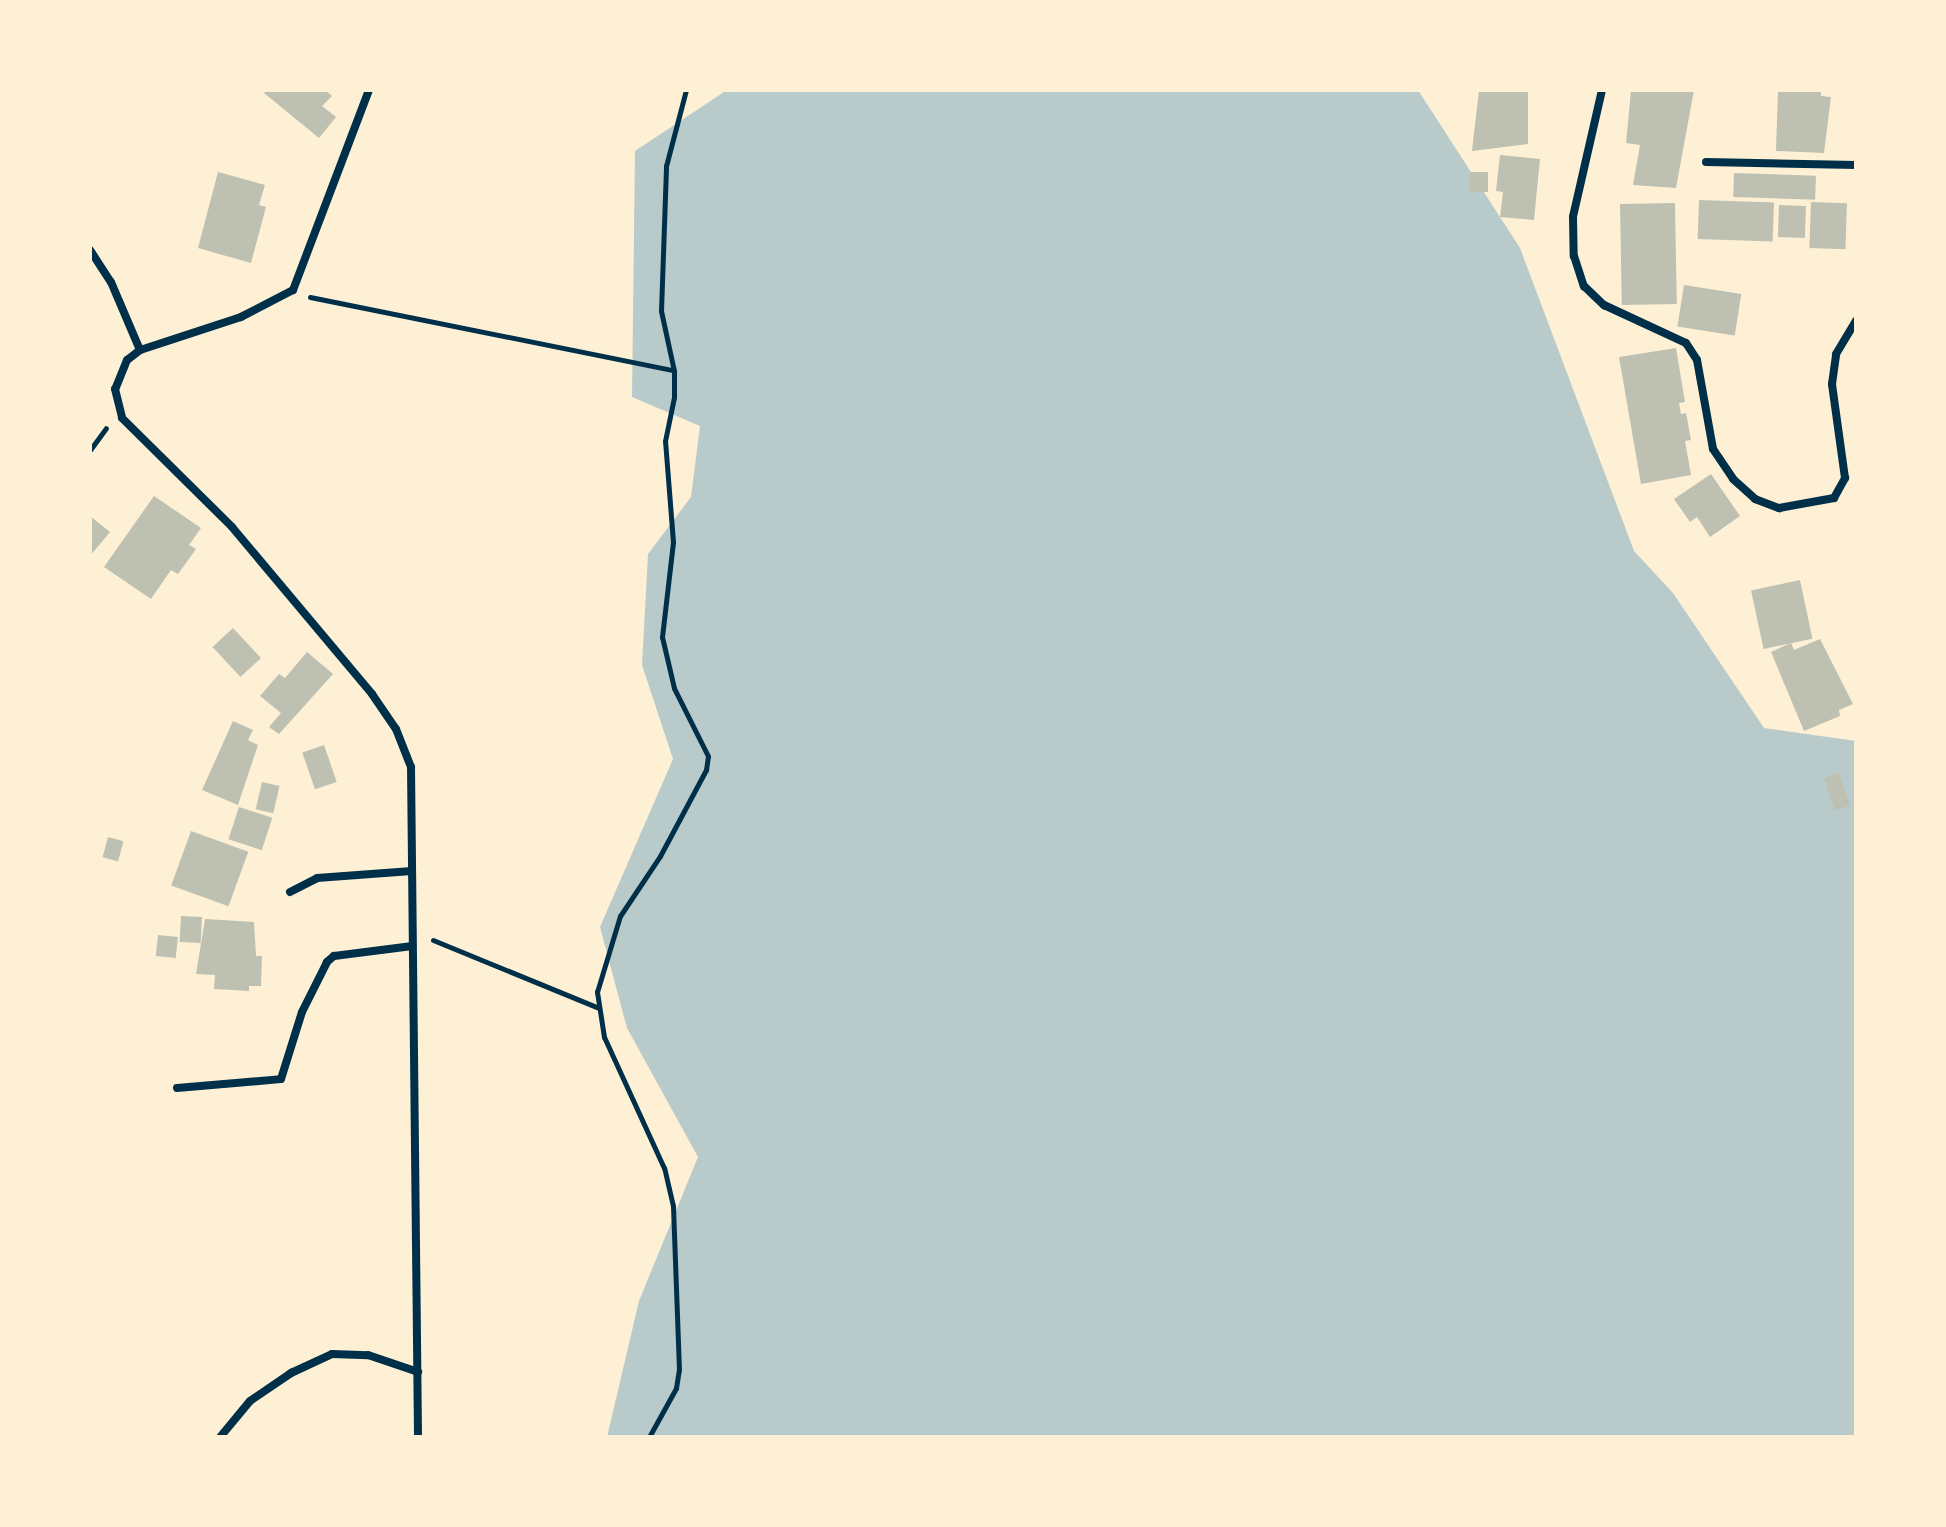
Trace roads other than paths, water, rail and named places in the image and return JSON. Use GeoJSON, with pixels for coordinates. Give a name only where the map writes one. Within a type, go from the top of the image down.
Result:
{"type":"FeatureCollection","features":[{"type":"Feature","properties":{"kind":"street"},"geometry":{"type":"LineString","coordinates":[[369,90],[311,251],[289,292],[241,317],[140,350],[118,375],[116,404],[122,418],[232,527],[396,729],[411,767],[418,1437]]}},
{"type":"Feature","properties":{"kind":"street"},"geometry":{"type":"LineString","coordinates":[[1602,90],[1573,217],[1574,256],[1584,286],[1604,305],[1686,343],[1697,360],[1713,449],[1733,479],[1755,499],[1779,508],[1834,498],[1845,478],[1832,384],[1836,354],[1856,321]]}},
{"type":"Feature","properties":{"kind":"street"},"geometry":{"type":"LineString","coordinates":[[1706,162],[1856,165]]}},
{"type":"Feature","properties":{"kind":"street"},"geometry":{"type":"LineString","coordinates":[[90,250],[111,282],[140,350]]}},
{"type":"Feature","properties":{"kind":"street"},"geometry":{"type":"LineString","coordinates":[[290,892],[317,878],[412,871]]}},
{"type":"Feature","properties":{"kind":"street"},"geometry":{"type":"LineString","coordinates":[[177,1088],[281,1079],[302,1012],[327,962],[334,956],[412,946]]}},
{"type":"Feature","properties":{"kind":"street"},"geometry":{"type":"LineString","coordinates":[[221,1436],[250,1401],[291,1373],[332,1354],[368,1355],[418,1372]]}}]}
